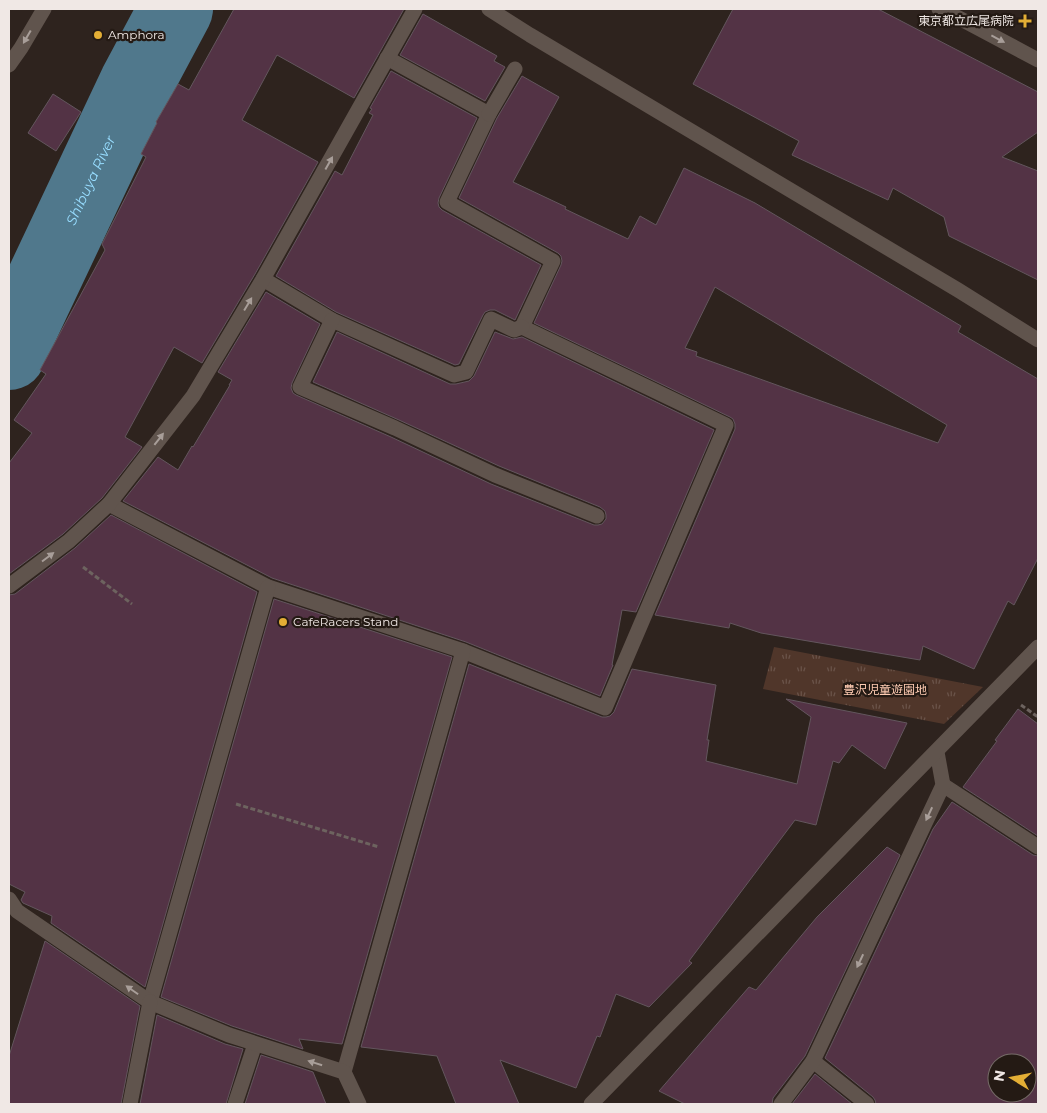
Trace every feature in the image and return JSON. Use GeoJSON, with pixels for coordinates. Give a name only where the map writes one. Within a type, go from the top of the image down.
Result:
{"type":"FeatureCollection","features":[{"type":"Feature","properties":{"kind":"street"},"geometry":{"type":"LineString","coordinates":[[9,65],[44,9]]}},
{"type":"Feature","properties":{"kind":"street"},"geometry":{"type":"LineString","coordinates":[[9,586],[58,549],[109,504],[193,396],[263,279],[415,9]]}},
{"type":"Feature","properties":{"kind":"street"},"geometry":{"type":"LineString","coordinates":[[489,9],[958,290],[1038,340]]}},
{"type":"Feature","properties":{"kind":"street"},"geometry":{"type":"LineString","coordinates":[[939,9],[1038,60]]}},
{"type":"Feature","properties":{"kind":"street"},"geometry":{"type":"LineString","coordinates":[[388,58],[489,114]]}},
{"type":"Feature","properties":{"kind":"street"},"geometry":{"type":"LineString","coordinates":[[263,279],[332,320],[454,375],[466,372],[491,319],[514,330],[522,327],[553,261],[447,202],[489,114],[515,68]]}},
{"type":"Feature","properties":{"kind":"street"},"geometry":{"type":"LineString","coordinates":[[332,320],[300,387],[395,428],[496,475],[597,516]]}},
{"type":"Feature","properties":{"kind":"street"},"geometry":{"type":"LineString","coordinates":[[109,504],[268,587],[463,651],[606,708],[726,425],[522,327]]}},
{"type":"Feature","properties":{"kind":"street"},"geometry":{"type":"LineString","coordinates":[[130,1104],[150,1002],[268,587]]}},
{"type":"Feature","properties":{"kind":"street"},"geometry":{"type":"LineString","coordinates":[[590,1104],[1038,647]]}},
{"type":"Feature","properties":{"kind":"street"},"geometry":{"type":"LineString","coordinates":[[359,1104],[344,1072],[463,651]]}},
{"type":"Feature","properties":{"kind":"street"},"geometry":{"type":"LineString","coordinates":[[781,1104],[814,1061],[943,785],[937,752]]}},
{"type":"Feature","properties":{"kind":"street"},"geometry":{"type":"LineString","coordinates":[[943,785],[1038,847]]}},
{"type":"Feature","properties":{"kind":"street"},"geometry":{"type":"LineString","coordinates":[[10,906],[150,1002],[229,1035],[344,1072]]}},
{"type":"Feature","properties":{"kind":"street"},"geometry":{"type":"LineString","coordinates":[[235,1104],[255,1044]]}},
{"type":"Feature","properties":{"kind":"street"},"geometry":{"type":"LineString","coordinates":[[814,1061],[867,1104]]}},
{"type":"Feature","properties":{"kind":"path"},"geometry":{"type":"LineString","coordinates":[[58,549],[132,604]]}},
{"type":"Feature","properties":{"kind":"path"},"geometry":{"type":"LineString","coordinates":[[209,795],[406,855]]}},
{"type":"Feature","properties":{"kind":"green space","name":"豊沢児童遊園地"},"geometry":{"type":"Polygon","coordinates":[[[774,647],[983,687],[944,724],[763,689],[774,647]]]}},
{"type":"Feature","properties":{"kind":"building"},"geometry":{"type":"Polygon","coordinates":[[[234,9],[404,9],[354,98],[277,55],[242,120],[318,162],[202,363],[174,347],[125,437],[142,447],[102,498],[63,534],[9,574],[9,463],[32,433],[14,420],[46,374],[40,370],[105,250],[102,244],[146,157],[141,154],[156,122],[178,84],[189,90],[234,9]]]}},
{"type":"Feature","properties":{"kind":"building"},"geometry":{"type":"Polygon","coordinates":[[[733,9],[878,9],[1038,92],[1038,132],[1002,157],[1038,171],[1038,280],[949,236],[944,217],[893,188],[888,200],[792,155],[799,141],[693,84],[733,9]]]}},
{"type":"Feature","properties":{"kind":"building"},"geometry":{"type":"Polygon","coordinates":[[[423,14],[497,56],[494,61],[505,67],[485,101],[400,55],[423,14]]]}},
{"type":"Feature","properties":{"kind":"building"},"geometry":{"type":"Polygon","coordinates":[[[391,71],[477,118],[439,198],[439,207],[541,265],[515,320],[495,310],[485,312],[459,364],[455,365],[336,312],[276,276],[335,171],[342,175],[373,115],[369,113],[372,109],[370,108],[391,71]]]}},
{"type":"Feature","properties":{"kind":"building"},"geometry":{"type":"Polygon","coordinates":[[[522,76],[559,97],[513,182],[566,207],[565,209],[628,239],[640,216],[656,225],[684,168],[755,203],[961,326],[958,332],[1038,379],[1038,558],[1014,605],[1008,601],[974,669],[923,646],[920,660],[761,633],[730,623],[729,628],[655,615],[735,429],[735,424],[730,417],[534,323],[561,265],[561,256],[459,198],[497,118],[522,76]],[[715,287],[685,348],[697,352],[696,356],[938,443],[947,425],[715,287]]]}},
{"type":"Feature","properties":{"kind":"building"},"geometry":{"type":"Polygon","coordinates":[[[53,94],[81,112],[56,151],[28,133],[53,94]]]}},
{"type":"Feature","properties":{"kind":"building"},"geometry":{"type":"Polygon","coordinates":[[[266,292],[320,324],[292,383],[293,393],[491,484],[594,525],[602,524],[606,519],[605,511],[600,507],[499,466],[313,382],[337,332],[450,384],[469,381],[474,376],[495,332],[513,339],[522,337],[714,430],[636,612],[622,610],[613,665],[600,696],[466,642],[272,578],[123,501],[158,457],[178,470],[230,385],[232,380],[218,372],[266,292]]]}},
{"type":"Feature","properties":{"kind":"building"},"geometry":{"type":"Polygon","coordinates":[[[111,515],[257,592],[145,987],[51,923],[52,916],[23,903],[21,900],[25,892],[9,884],[9,595],[15,594],[75,548],[111,515]]]}},
{"type":"Feature","properties":{"kind":"building"},"geometry":{"type":"Polygon","coordinates":[[[274,599],[452,657],[342,1044],[299,1039],[303,1049],[232,1026],[161,997],[274,599]]]}},
{"type":"Feature","properties":{"kind":"building"},"geometry":{"type":"Polygon","coordinates":[[[469,664],[602,717],[610,716],[614,712],[632,669],[716,685],[707,740],[709,740],[706,761],[797,784],[811,717],[786,699],[907,723],[885,769],[852,745],[839,763],[833,761],[816,825],[795,820],[689,961],[692,963],[649,1007],[616,994],[600,1037],[597,1036],[576,1088],[500,1060],[519,1104],[456,1104],[437,1056],[361,1047],[469,664]]]}},
{"type":"Feature","properties":{"kind":"building"},"geometry":{"type":"Polygon","coordinates":[[[1018,709],[1038,724],[1038,836],[963,787],[1018,709]]]}},
{"type":"Feature","properties":{"kind":"building"},"geometry":{"type":"Polygon","coordinates":[[[952,802],[1033,855],[1038,856],[1038,1104],[876,1104],[873,1097],[825,1058],[933,829],[952,802]]]}},
{"type":"Feature","properties":{"kind":"building"},"geometry":{"type":"Polygon","coordinates":[[[887,847],[900,855],[805,1056],[773,1098],[772,1104],[685,1104],[659,1091],[749,987],[756,990],[817,917],[887,847]]]}},
{"type":"Feature","properties":{"kind":"building"},"geometry":{"type":"Polygon","coordinates":[[[45,941],[140,1006],[121,1104],[9,1104],[9,1056],[45,941]]]}},
{"type":"Feature","properties":{"kind":"building"},"geometry":{"type":"Polygon","coordinates":[[[157,1015],[225,1044],[243,1049],[226,1104],[140,1104],[157,1015]]]}},
{"type":"Feature","properties":{"kind":"building"},"geometry":{"type":"Polygon","coordinates":[[[261,1055],[313,1072],[326,1104],[245,1104],[261,1055]]]}},
{"type":"Feature","properties":{"kind":"building"},"geometry":{"type":"Polygon","coordinates":[[[815,1074],[852,1104],[792,1104],[815,1074]]]}},
{"type":"Feature","properties":{"kind":"waterway","name":"Shibuya River"},"geometry":{"type":"LineString","coordinates":[[9,353],[136,84],[176,9]]}},
{"type":"Feature","properties":{"kind":"place","name":"東京都立広尾病院"},"geometry":{"type":"Point","coordinates":[1025,21]}},
{"type":"Feature","properties":{"kind":"place","name":"Amphora"},"geometry":{"type":"Point","coordinates":[98,35]}},
{"type":"Feature","properties":{"kind":"place","name":"CafeRacers Stand"},"geometry":{"type":"Point","coordinates":[283,622]}}]}
